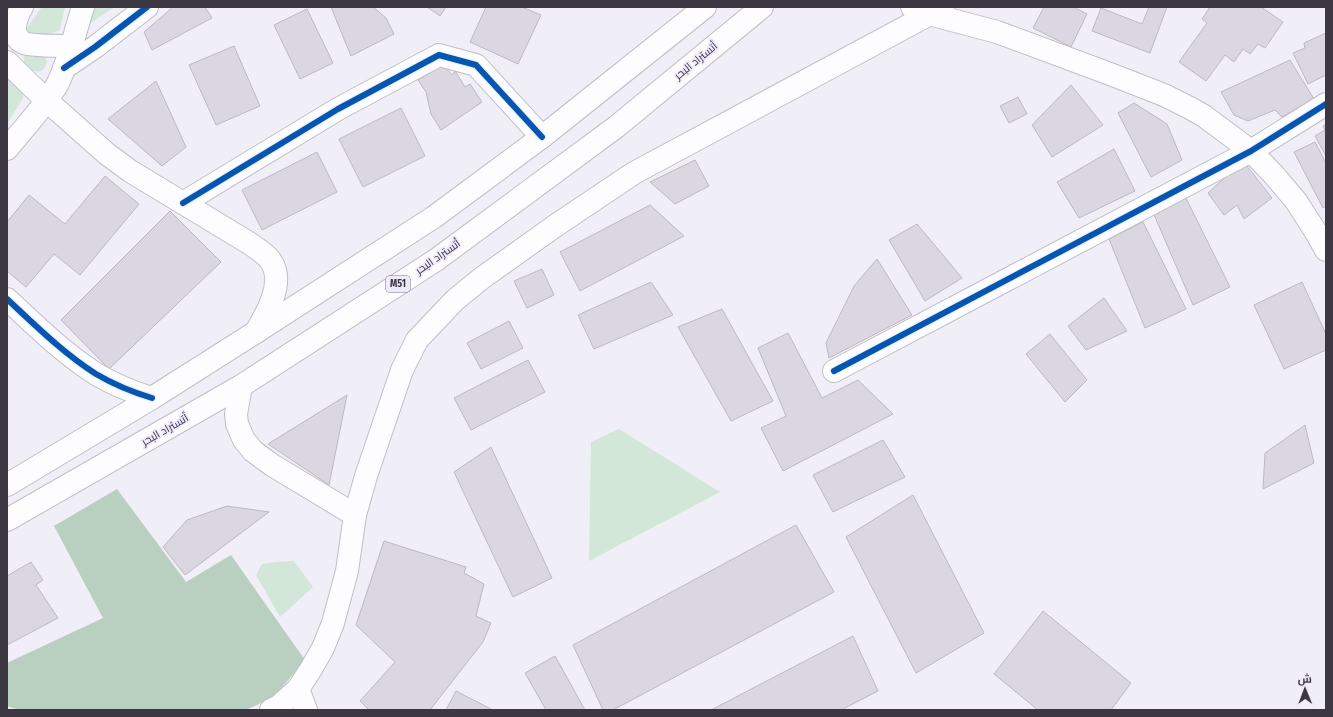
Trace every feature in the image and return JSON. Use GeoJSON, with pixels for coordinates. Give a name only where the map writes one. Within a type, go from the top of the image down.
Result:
{"type":"FeatureCollection","features":[{"type":"Feature","properties":{"kind":"main road"},"geometry":{"type":"LineString","coordinates":[[7,20],[21,7]]}},
{"type":"Feature","properties":{"kind":"main road"},"geometry":{"type":"LineString","coordinates":[[21,7],[15,20],[15,26],[17,37],[22,42],[30,44],[71,46]]}},
{"type":"Feature","properties":{"kind":"main road"},"geometry":{"type":"LineString","coordinates":[[7,149],[46,100],[58,82],[64,68],[83,7]]}},
{"type":"Feature","properties":{"kind":"main road"},"geometry":{"type":"LineString","coordinates":[[64,68],[95,47],[147,7]]}},
{"type":"Feature","properties":{"kind":"main road"},"geometry":{"type":"LineString","coordinates":[[7,485],[152,398],[434,217],[542,137],[705,7]]}},
{"type":"Feature","properties":{"kind":"main road","name":"أتستراد البحر"},"geometry":{"type":"LineString","coordinates":[[7,520],[241,386],[442,255],[616,127],[762,7]]}},
{"type":"Feature","properties":{"kind":"main road"},"geometry":{"type":"LineString","coordinates":[[271,710],[279,706],[298,689],[323,648],[333,622],[347,570],[356,515],[366,476],[402,370],[417,340],[455,300],[482,278],[555,226],[634,173],[893,35],[928,9],[996,32],[1110,74],[1164,95],[1204,116],[1251,151],[1274,175],[1296,201],[1326,250]]}},
{"type":"Feature","properties":{"kind":"main road"},"geometry":{"type":"LineString","coordinates":[[183,203],[338,109],[439,55],[476,64],[542,137]]}},
{"type":"Feature","properties":{"kind":"main road"},"geometry":{"type":"LineString","coordinates":[[7,62],[46,100],[107,154],[130,171],[249,243],[271,261],[277,278],[276,286],[268,308],[256,332]]}},
{"type":"Feature","properties":{"kind":"main road"},"geometry":{"type":"LineString","coordinates":[[834,371],[1251,151],[1326,104]]}},
{"type":"Feature","properties":{"kind":"main road"},"geometry":{"type":"LineString","coordinates":[[7,299],[64,351],[80,363],[114,384],[152,398]]}},
{"type":"Feature","properties":{"kind":"main road"},"geometry":{"type":"LineString","coordinates":[[241,386],[236,414],[237,424],[244,440],[253,450],[272,465],[356,515]]}},
{"type":"Feature","properties":{"kind":"main road"},"geometry":{"type":"LineString","coordinates":[[298,689],[306,710]]}},
{"type":"Feature","properties":{"kind":"green space"},"geometry":{"type":"Polygon","coordinates":[[[42,7],[65,7],[60,30],[43,34],[24,32],[42,7]]]}},
{"type":"Feature","properties":{"kind":"green space"},"geometry":{"type":"Polygon","coordinates":[[[88,7],[115,7],[81,29],[88,7]]]}},
{"type":"Feature","properties":{"kind":"green space"},"geometry":{"type":"Polygon","coordinates":[[[26,54],[45,55],[47,62],[43,70],[37,72],[24,64],[24,57],[26,54]]]}},
{"type":"Feature","properties":{"kind":"green space"},"geometry":{"type":"Polygon","coordinates":[[[7,68],[24,85],[23,98],[7,124],[7,68]]]}},
{"type":"Feature","properties":{"kind":"green space"},"geometry":{"type":"Polygon","coordinates":[[[619,429],[720,492],[589,561],[591,442],[619,429]]]}},
{"type":"Feature","properties":{"kind":"green space"},"geometry":{"type":"Polygon","coordinates":[[[117,489],[186,582],[231,555],[305,660],[274,697],[246,710],[19,710],[7,706],[7,663],[103,618],[54,526],[117,489]]]}},
{"type":"Feature","properties":{"kind":"green space"},"geometry":{"type":"Polygon","coordinates":[[[294,561],[313,587],[280,617],[256,575],[262,564],[294,561]]]}},
{"type":"Feature","properties":{"kind":"building"},"geometry":{"type":"Polygon","coordinates":[[[173,7],[205,7],[212,18],[152,50],[144,32],[173,7]]]}},
{"type":"Feature","properties":{"kind":"building"},"geometry":{"type":"Polygon","coordinates":[[[331,7],[373,7],[386,18],[394,34],[351,56],[331,7]]]}},
{"type":"Feature","properties":{"kind":"building"},"geometry":{"type":"Polygon","coordinates":[[[427,7],[446,7],[440,16],[427,7]]]}},
{"type":"Feature","properties":{"kind":"building"},"geometry":{"type":"Polygon","coordinates":[[[486,7],[522,7],[541,15],[518,64],[470,42],[486,7]]]}},
{"type":"Feature","properties":{"kind":"building"},"geometry":{"type":"Polygon","coordinates":[[[1044,7],[1073,7],[1087,14],[1071,47],[1033,28],[1044,7]]]}},
{"type":"Feature","properties":{"kind":"building"},"geometry":{"type":"Polygon","coordinates":[[[1149,7],[1167,7],[1150,53],[1092,31],[1101,8],[1142,24],[1149,7]]]}},
{"type":"Feature","properties":{"kind":"building"},"geometry":{"type":"Polygon","coordinates":[[[1210,7],[1261,7],[1283,22],[1265,48],[1258,44],[1250,54],[1243,49],[1234,62],[1225,55],[1206,81],[1179,62],[1207,23],[1202,19],[1210,7]]]}},
{"type":"Feature","properties":{"kind":"building"},"geometry":{"type":"Polygon","coordinates":[[[307,9],[333,63],[300,79],[274,25],[307,9]]]}},
{"type":"Feature","properties":{"kind":"building"},"geometry":{"type":"Polygon","coordinates":[[[1326,33],[1326,75],[1308,84],[1293,53],[1305,48],[1304,43],[1326,33]]]}},
{"type":"Feature","properties":{"kind":"building"},"geometry":{"type":"Polygon","coordinates":[[[234,46],[260,106],[216,125],[189,65],[234,46]]]}},
{"type":"Feature","properties":{"kind":"building"},"geometry":{"type":"Polygon","coordinates":[[[1290,60],[1314,99],[1282,117],[1275,110],[1248,121],[1234,115],[1221,92],[1290,60]]]}},
{"type":"Feature","properties":{"kind":"building"},"geometry":{"type":"Polygon","coordinates":[[[443,65],[452,75],[455,71],[465,87],[470,84],[482,102],[441,130],[431,114],[426,92],[418,80],[443,65]]]}},
{"type":"Feature","properties":{"kind":"building"},"geometry":{"type":"Polygon","coordinates":[[[156,81],[186,147],[162,166],[108,119],[156,81]]]}},
{"type":"Feature","properties":{"kind":"building"},"geometry":{"type":"Polygon","coordinates":[[[1071,85],[1103,125],[1052,157],[1032,125],[1071,85]]]}},
{"type":"Feature","properties":{"kind":"building"},"geometry":{"type":"Polygon","coordinates":[[[1018,97],[1027,114],[1009,123],[1000,106],[1018,97]]]}},
{"type":"Feature","properties":{"kind":"building"},"geometry":{"type":"Polygon","coordinates":[[[1134,103],[1167,124],[1182,160],[1151,177],[1118,113],[1134,103]]]}},
{"type":"Feature","properties":{"kind":"building"},"geometry":{"type":"Polygon","coordinates":[[[401,108],[425,156],[363,187],[339,139],[401,108]]]}},
{"type":"Feature","properties":{"kind":"building"},"geometry":{"type":"Polygon","coordinates":[[[1326,124],[1326,156],[1315,136],[1325,130],[1323,126],[1326,124]]]}},
{"type":"Feature","properties":{"kind":"building"},"geometry":{"type":"Polygon","coordinates":[[[1315,142],[1326,163],[1326,206],[1323,208],[1294,152],[1315,142]]]}},
{"type":"Feature","properties":{"kind":"building"},"geometry":{"type":"Polygon","coordinates":[[[1114,149],[1135,191],[1079,218],[1057,182],[1114,149]]]}},
{"type":"Feature","properties":{"kind":"building"},"geometry":{"type":"Polygon","coordinates":[[[317,152],[337,192],[262,230],[242,190],[317,152]]]}},
{"type":"Feature","properties":{"kind":"building"},"geometry":{"type":"Polygon","coordinates":[[[695,160],[709,186],[675,204],[650,182],[695,160]]]}},
{"type":"Feature","properties":{"kind":"building"},"geometry":{"type":"Polygon","coordinates":[[[1243,161],[1272,198],[1244,219],[1237,205],[1224,215],[1208,193],[1243,161]]]}},
{"type":"Feature","properties":{"kind":"building"},"geometry":{"type":"Polygon","coordinates":[[[105,176],[139,204],[80,275],[54,254],[26,287],[7,271],[7,222],[29,195],[65,224],[105,176]]]}},
{"type":"Feature","properties":{"kind":"building"},"geometry":{"type":"Polygon","coordinates":[[[1183,192],[1230,287],[1193,305],[1152,210],[1183,192]]]}},
{"type":"Feature","properties":{"kind":"building"},"geometry":{"type":"Polygon","coordinates":[[[650,205],[684,236],[580,291],[560,252],[650,205]]]}},
{"type":"Feature","properties":{"kind":"building"},"geometry":{"type":"Polygon","coordinates":[[[170,211],[221,262],[109,369],[61,320],[170,211]]]}},
{"type":"Feature","properties":{"kind":"building"},"geometry":{"type":"Polygon","coordinates":[[[1143,222],[1186,309],[1145,328],[1109,239],[1143,222]]]}},
{"type":"Feature","properties":{"kind":"building"},"geometry":{"type":"Polygon","coordinates":[[[917,224],[962,278],[925,301],[889,240],[917,224]]]}},
{"type":"Feature","properties":{"kind":"building"},"geometry":{"type":"Polygon","coordinates":[[[877,259],[912,315],[829,358],[826,343],[854,286],[877,259]]]}},
{"type":"Feature","properties":{"kind":"building"},"geometry":{"type":"Polygon","coordinates":[[[542,269],[554,295],[527,308],[514,281],[542,269]]]}},
{"type":"Feature","properties":{"kind":"building"},"geometry":{"type":"Polygon","coordinates":[[[651,282],[673,315],[594,349],[578,315],[651,282]]]}},
{"type":"Feature","properties":{"kind":"building"},"geometry":{"type":"Polygon","coordinates":[[[1302,282],[1326,334],[1326,350],[1284,369],[1254,305],[1302,282]]]}},
{"type":"Feature","properties":{"kind":"building"},"geometry":{"type":"Polygon","coordinates":[[[1104,298],[1127,331],[1086,350],[1068,326],[1104,298]]]}},
{"type":"Feature","properties":{"kind":"building"},"geometry":{"type":"Polygon","coordinates":[[[722,309],[773,401],[731,421],[678,327],[722,309]]]}},
{"type":"Feature","properties":{"kind":"building"},"geometry":{"type":"Polygon","coordinates":[[[509,321],[523,348],[481,369],[467,343],[509,321]]]}},
{"type":"Feature","properties":{"kind":"building"},"geometry":{"type":"Polygon","coordinates":[[[788,333],[822,398],[858,380],[893,414],[783,471],[761,428],[786,416],[758,348],[788,333]]]}},
{"type":"Feature","properties":{"kind":"building"},"geometry":{"type":"Polygon","coordinates":[[[1050,334],[1087,380],[1065,402],[1026,354],[1050,334]]]}},
{"type":"Feature","properties":{"kind":"building"},"geometry":{"type":"Polygon","coordinates":[[[528,360],[545,392],[471,430],[454,398],[528,360]]]}},
{"type":"Feature","properties":{"kind":"building"},"geometry":{"type":"Polygon","coordinates":[[[347,395],[329,485],[268,444],[347,395]]]}},
{"type":"Feature","properties":{"kind":"building"},"geometry":{"type":"Polygon","coordinates":[[[1305,425],[1314,463],[1263,489],[1265,453],[1305,425]]]}},
{"type":"Feature","properties":{"kind":"building"},"geometry":{"type":"Polygon","coordinates":[[[883,440],[905,477],[833,512],[813,475],[883,440]]]}},
{"type":"Feature","properties":{"kind":"building"},"geometry":{"type":"Polygon","coordinates":[[[491,447],[552,578],[513,597],[454,472],[491,447]]]}},
{"type":"Feature","properties":{"kind":"building"},"geometry":{"type":"Polygon","coordinates":[[[913,495],[984,633],[916,673],[846,537],[913,495]]]}},
{"type":"Feature","properties":{"kind":"building"},"geometry":{"type":"Polygon","coordinates":[[[227,506],[269,512],[185,575],[163,547],[187,520],[227,506]]]}},
{"type":"Feature","properties":{"kind":"building"},"geometry":{"type":"Polygon","coordinates":[[[796,525],[834,592],[613,710],[603,710],[573,645],[796,525]]]}},
{"type":"Feature","properties":{"kind":"building"},"geometry":{"type":"Polygon","coordinates":[[[384,541],[466,567],[464,573],[484,584],[476,616],[491,623],[483,642],[430,710],[369,710],[360,701],[395,662],[356,625],[384,541]]]}},
{"type":"Feature","properties":{"kind":"building"},"geometry":{"type":"Polygon","coordinates":[[[31,562],[43,580],[36,585],[58,618],[7,645],[7,576],[31,562]]]}},
{"type":"Feature","properties":{"kind":"building"},"geometry":{"type":"Polygon","coordinates":[[[1043,611],[1131,683],[1111,710],[1038,710],[994,674],[1043,611]]]}},
{"type":"Feature","properties":{"kind":"building"},"geometry":{"type":"Polygon","coordinates":[[[853,636],[878,691],[841,710],[711,710],[853,636]]]}},
{"type":"Feature","properties":{"kind":"building"},"geometry":{"type":"Polygon","coordinates":[[[555,656],[585,710],[546,710],[525,673],[555,656]]]}},
{"type":"Feature","properties":{"kind":"building"},"geometry":{"type":"Polygon","coordinates":[[[456,691],[491,709],[491,710],[446,710],[456,691]]]}},
{"type":"Feature","properties":{"kind":"cycle path"},"geometry":{"type":"LineString","coordinates":[[64,68],[95,47],[147,7]]}},
{"type":"Feature","properties":{"kind":"cycle path"},"geometry":{"type":"LineString","coordinates":[[183,203],[338,109],[439,55],[476,65],[542,137]]}},
{"type":"Feature","properties":{"kind":"cycle path"},"geometry":{"type":"LineString","coordinates":[[834,371],[1251,151],[1326,104]]}},
{"type":"Feature","properties":{"kind":"cycle path"},"geometry":{"type":"LineString","coordinates":[[7,299],[84,366],[116,384],[152,398]]}}]}
